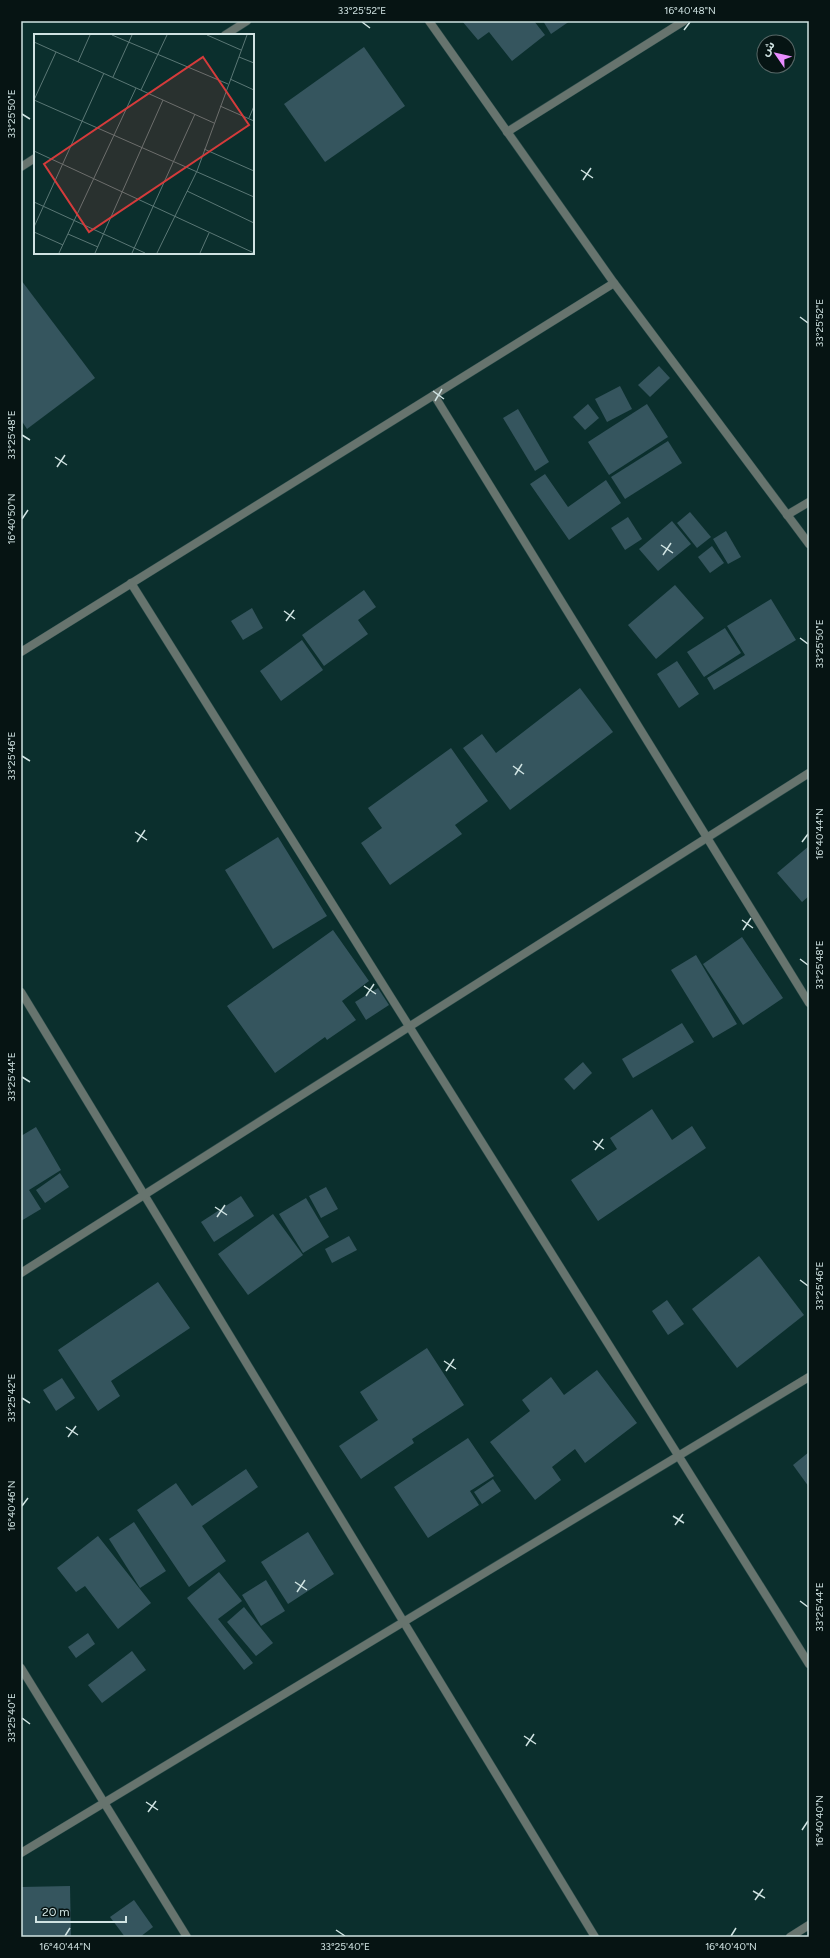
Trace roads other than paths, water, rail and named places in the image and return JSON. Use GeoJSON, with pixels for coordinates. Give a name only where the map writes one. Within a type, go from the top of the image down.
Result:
{"type":"FeatureCollection","features":[{"type":"Feature","properties":{"kind":"street"},"geometry":{"type":"LineString","coordinates":[[227,34],[247,21]]}},
{"type":"Feature","properties":{"kind":"street"},"geometry":{"type":"LineString","coordinates":[[429,21],[614,283],[809,544]]}},
{"type":"Feature","properties":{"kind":"street"},"geometry":{"type":"LineString","coordinates":[[507,132],[684,21]]}},
{"type":"Feature","properties":{"kind":"street"},"geometry":{"type":"LineString","coordinates":[[21,167],[34,159]]}},
{"type":"Feature","properties":{"kind":"street"},"geometry":{"type":"LineString","coordinates":[[21,652],[614,283]]}},
{"type":"Feature","properties":{"kind":"street"},"geometry":{"type":"LineString","coordinates":[[434,395],[809,1003]]}},
{"type":"Feature","properties":{"kind":"street"},"geometry":{"type":"LineString","coordinates":[[787,515],[809,502]]}},
{"type":"Feature","properties":{"kind":"street"},"geometry":{"type":"LineString","coordinates":[[131,583],[809,1664]]}},
{"type":"Feature","properties":{"kind":"street"},"geometry":{"type":"LineString","coordinates":[[21,1273],[809,773]]}},
{"type":"Feature","properties":{"kind":"street"},"geometry":{"type":"LineString","coordinates":[[21,992],[595,1937]]}},
{"type":"Feature","properties":{"kind":"street"},"geometry":{"type":"LineString","coordinates":[[21,1853],[809,1377]]}},
{"type":"Feature","properties":{"kind":"street"},"geometry":{"type":"LineString","coordinates":[[21,1668],[186,1937]]}},
{"type":"Feature","properties":{"kind":"street"},"geometry":{"type":"LineString","coordinates":[[790,1937],[809,1926]]}}]}
